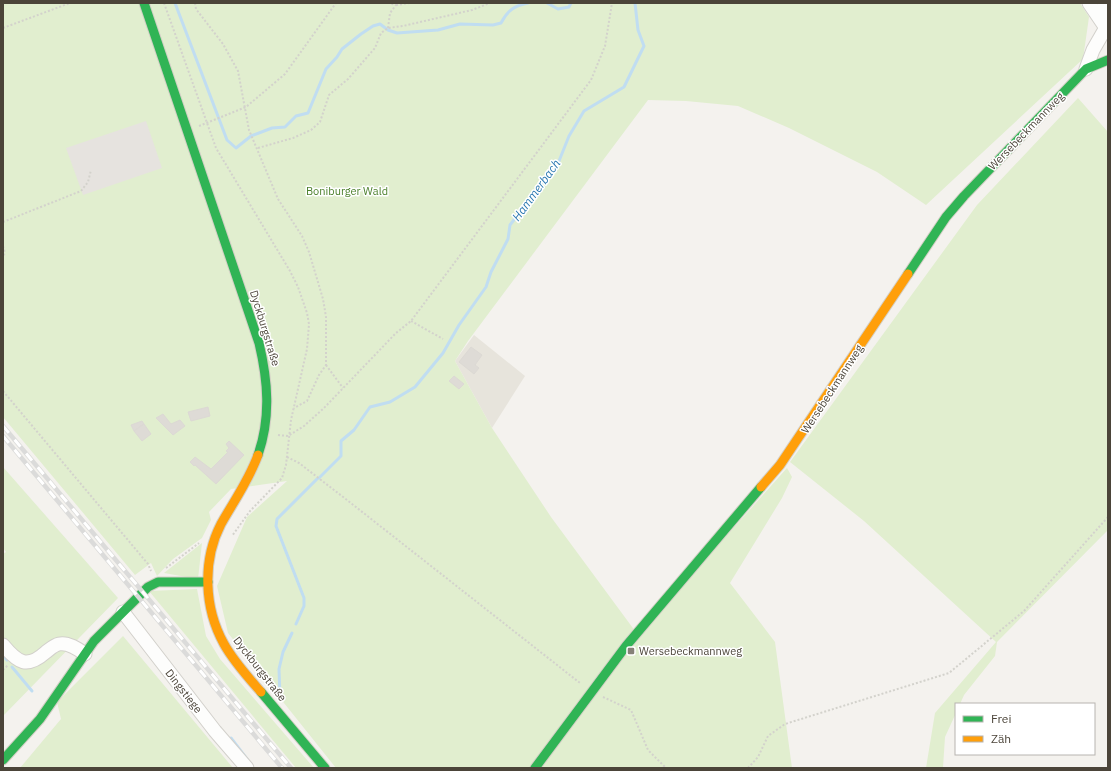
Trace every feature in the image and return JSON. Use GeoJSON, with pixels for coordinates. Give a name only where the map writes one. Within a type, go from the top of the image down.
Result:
{"type":"FeatureCollection","features":[{"type":"Feature","properties":{"kind":"street","name":"Dyckburgstraße"},"geometry":{"type":"LineString","coordinates":[[144,3],[252,322],[267,378],[268,405],[262,441],[252,472],[216,538],[209,561],[208,582],[212,615],[220,637],[230,653],[325,768]]}},
{"type":"Feature","properties":{"kind":"street","name":"Wersebeckmannweg"},"geometry":{"type":"LineString","coordinates":[[1086,69],[1093,50],[1107,26],[1089,3]]}},
{"type":"Feature","properties":{"kind":"street"},"geometry":{"type":"LineString","coordinates":[[1104,3],[1108,12]]}},
{"type":"Feature","properties":{"kind":"street","name":"Wersebeckmannweg"},"geometry":{"type":"LineString","coordinates":[[535,768],[590,691],[626,646],[780,465],[946,217],[995,163],[1086,69],[1108,60]]}},
{"type":"Feature","properties":{"kind":"street"},"geometry":{"type":"LineString","coordinates":[[3,760],[40,719],[85,654],[123,612],[156,583],[208,582]]}},
{"type":"Feature","properties":{"kind":"street","name":"Dingstiege"},"geometry":{"type":"LineString","coordinates":[[123,612],[215,731],[246,768]]}},
{"type":"Feature","properties":{"kind":"street"},"geometry":{"type":"LineString","coordinates":[[3,646],[15,659],[26,662],[37,660],[52,646],[60,644],[69,645],[85,654]]}},
{"type":"Feature","properties":{"kind":"path"},"geometry":{"type":"LineString","coordinates":[[3,28],[70,3]]}},
{"type":"Feature","properties":{"kind":"path"},"geometry":{"type":"LineString","coordinates":[[164,3],[206,123],[222,161],[290,271],[303,299],[309,324],[309,337],[303,372],[288,436],[287,457],[282,478],[241,521],[230,542]]}},
{"type":"Feature","properties":{"kind":"path"},"geometry":{"type":"LineString","coordinates":[[195,3],[196,9],[223,44],[238,71],[246,106],[249,130],[258,148],[265,172],[278,199],[302,236],[316,271],[326,317],[326,365],[319,375],[307,401],[294,408]]}},
{"type":"Feature","properties":{"kind":"path"},"geometry":{"type":"LineString","coordinates":[[206,123],[246,106],[285,74],[336,3]]}},
{"type":"Feature","properties":{"kind":"path"},"geometry":{"type":"LineString","coordinates":[[389,3],[410,3]]}},
{"type":"Feature","properties":{"kind":"path"},"geometry":{"type":"LineString","coordinates":[[258,148],[293,138],[311,130],[320,122],[329,95],[344,82],[375,48],[381,33],[388,28],[472,10],[490,3]]}},
{"type":"Feature","properties":{"kind":"path"},"geometry":{"type":"LineString","coordinates":[[288,436],[304,426],[396,333],[411,321],[591,80],[605,46],[612,3]]}},
{"type":"Feature","properties":{"kind":"path"},"geometry":{"type":"LineString","coordinates":[[388,28],[390,13],[396,4]]}},
{"type":"Feature","properties":{"kind":"path"},"geometry":{"type":"LineString","coordinates":[[3,222],[81,191],[88,182],[91,170]]}},
{"type":"Feature","properties":{"kind":"path"},"geometry":{"type":"LineString","coordinates":[[3,246],[5,252],[3,256]]}},
{"type":"Feature","properties":{"kind":"path"},"geometry":{"type":"LineString","coordinates":[[411,321],[443,339]]}},
{"type":"Feature","properties":{"kind":"path"},"geometry":{"type":"LineString","coordinates":[[326,365],[343,388]]}},
{"type":"Feature","properties":{"kind":"path"},"geometry":{"type":"LineString","coordinates":[[3,391],[148,564],[156,583]]}},
{"type":"Feature","properties":{"kind":"path"},"geometry":{"type":"LineString","coordinates":[[287,457],[299,463],[347,500],[538,652],[590,691],[630,710],[648,750],[666,768]]}},
{"type":"Feature","properties":{"kind":"path"},"geometry":{"type":"LineString","coordinates":[[748,768],[758,757],[768,736],[785,724],[949,673],[1024,611],[1108,517]]}},
{"type":"Feature","properties":{"kind":"path"},"geometry":{"type":"LineString","coordinates":[[156,583],[162,572],[167,567],[200,542]]}},
{"type":"Feature","properties":{"kind":"shaded area"},"geometry":{"type":"Polygon","coordinates":[[[146,121],[162,168],[83,195],[66,148],[146,121]]]}},
{"type":"Feature","properties":{"kind":"shaded area"},"geometry":{"type":"Polygon","coordinates":[[[474,335],[525,376],[492,428],[455,361],[474,335]]]}},
{"type":"Feature","properties":{"kind":"green space","name":"Boniburger Wald"},"geometry":{"type":"Polygon","coordinates":[[[3,3],[1080,3],[1089,17],[1083,59],[926,205],[877,172],[789,128],[738,106],[686,101],[648,100],[468,341],[455,361],[492,428],[551,517],[638,635],[787,468],[792,477],[782,498],[730,583],[775,642],[792,768],[336,768],[228,633],[217,586],[247,517],[287,481],[231,489],[209,512],[211,520],[202,538],[173,559],[157,576],[151,563],[135,575],[3,417],[3,3]]]}},
{"type":"Feature","properties":{"kind":"green space"},"geometry":{"type":"Polygon","coordinates":[[[1078,98],[1108,132],[1108,530],[997,642],[995,656],[964,695],[960,703],[955,703],[955,715],[945,737],[943,768],[926,768],[935,713],[996,642],[864,521],[790,462],[977,205],[1078,98]]]}},
{"type":"Feature","properties":{"kind":"green space"},"geometry":{"type":"Polygon","coordinates":[[[3,467],[118,598],[3,716],[3,554],[6,552],[3,548],[3,467]]]}},
{"type":"Feature","properties":{"kind":"green space"},"geometry":{"type":"Polygon","coordinates":[[[202,543],[198,579],[164,573],[202,543]]]}},
{"type":"Feature","properties":{"kind":"green space"},"geometry":{"type":"Polygon","coordinates":[[[197,589],[206,636],[220,659],[314,768],[296,768],[149,591],[197,589]]]}},
{"type":"Feature","properties":{"kind":"green space"},"geometry":{"type":"Polygon","coordinates":[[[123,636],[233,768],[20,768],[61,719],[57,702],[123,636]]]}},
{"type":"Feature","properties":{"kind":"building"},"geometry":{"type":"Polygon","coordinates":[[[471,347],[482,355],[475,365],[479,368],[474,374],[459,362],[471,347]]]}},
{"type":"Feature","properties":{"kind":"building"},"geometry":{"type":"Polygon","coordinates":[[[454,376],[464,384],[459,389],[449,381],[454,376]]]}},
{"type":"Feature","properties":{"kind":"building"},"geometry":{"type":"Polygon","coordinates":[[[208,407],[210,416],[191,421],[188,412],[208,407]]]}},
{"type":"Feature","properties":{"kind":"building"},"geometry":{"type":"Polygon","coordinates":[[[163,414],[171,424],[180,420],[185,426],[173,435],[156,418],[163,414]]]}},
{"type":"Feature","properties":{"kind":"building"},"geometry":{"type":"Polygon","coordinates":[[[142,421],[144,424],[134,431],[131,425],[142,421]]]}},
{"type":"Feature","properties":{"kind":"building"},"geometry":{"type":"Polygon","coordinates":[[[144,424],[151,434],[142,441],[134,431],[144,424]]]}},
{"type":"Feature","properties":{"kind":"building"},"geometry":{"type":"Polygon","coordinates":[[[229,441],[244,455],[216,484],[190,462],[195,457],[211,469],[228,452],[226,451],[229,448],[226,444],[229,441]]]}},
{"type":"Feature","properties":{"kind":"waterway"},"geometry":{"type":"LineString","coordinates":[[175,3],[227,140],[236,148],[251,136],[272,128],[285,127],[296,116],[308,113],[326,69],[342,49],[373,26],[380,24],[388,30],[397,33],[438,30],[460,24],[493,25],[501,23],[512,9],[528,3]]}},
{"type":"Feature","properties":{"kind":"waterway"},"geometry":{"type":"LineString","coordinates":[[547,3],[558,9],[569,7],[571,3]]}},
{"type":"Feature","properties":{"kind":"waterway","name":"Hammerbach"},"geometry":{"type":"LineString","coordinates":[[319,478],[341,456],[341,441],[354,430],[370,407],[390,402],[415,387],[443,353],[459,325],[486,287],[491,272],[508,239],[510,225],[559,161],[569,136],[584,111],[624,87],[644,46],[638,30],[635,3]]}},
{"type":"Feature","properties":{"kind":"waterway","name":"Hammerbach"},"geometry":{"type":"LineString","coordinates":[[296,624],[304,606],[304,598],[276,526],[277,519],[317,479]]}},
{"type":"Feature","properties":{"kind":"waterway","name":"Hammerbach"},"geometry":{"type":"LineString","coordinates":[[280,697],[279,669],[283,652],[292,633]]}},
{"type":"Feature","properties":{"kind":"waterway"},"geometry":{"type":"LineString","coordinates":[[3,655],[7,660]]}},
{"type":"Feature","properties":{"kind":"waterway"},"geometry":{"type":"LineString","coordinates":[[12,667],[32,691]]}},
{"type":"Feature","properties":{"kind":"waterway","name":"Hammerbach"},"geometry":{"type":"LineString","coordinates":[[231,738],[247,759]]}},
{"type":"Feature","properties":{"kind":"railway"},"geometry":{"type":"LineString","coordinates":[[3,426],[291,768]]}},
{"type":"Feature","properties":{"kind":"railway"},"geometry":{"type":"LineString","coordinates":[[3,436],[282,768]]}},
{"type":"Feature","properties":{"kind":"traffic: fast"},"geometry":{"type":"LineString","coordinates":[[144,3],[259,343],[267,399],[265,427],[258,455]]}},
{"type":"Feature","properties":{"kind":"traffic: fast"},"geometry":{"type":"LineString","coordinates":[[908,274],[946,217],[964,196],[1086,69],[1108,60]]}},
{"type":"Feature","properties":{"kind":"traffic: fast"},"geometry":{"type":"LineString","coordinates":[[535,768],[626,646],[761,487]]}},
{"type":"Feature","properties":{"kind":"traffic: fast"},"geometry":{"type":"LineString","coordinates":[[3,760],[40,719],[94,641],[148,587],[158,582],[208,582]]}},
{"type":"Feature","properties":{"kind":"traffic: fast"},"geometry":{"type":"LineString","coordinates":[[261,692],[325,768]]}},
{"type":"Feature","properties":{"kind":"traffic: slow"},"geometry":{"type":"LineString","coordinates":[[761,487],[780,465],[908,274]]}},
{"type":"Feature","properties":{"kind":"traffic: slow"},"geometry":{"type":"LineString","coordinates":[[258,455],[246,482],[221,524],[215,538],[208,569],[208,584],[209,600],[217,630],[228,651],[261,692]]}},
{"type":"Feature","properties":{"kind":"place","name":"Wersebeckmannweg"},"geometry":{"type":"Point","coordinates":[631,651]}}]}
